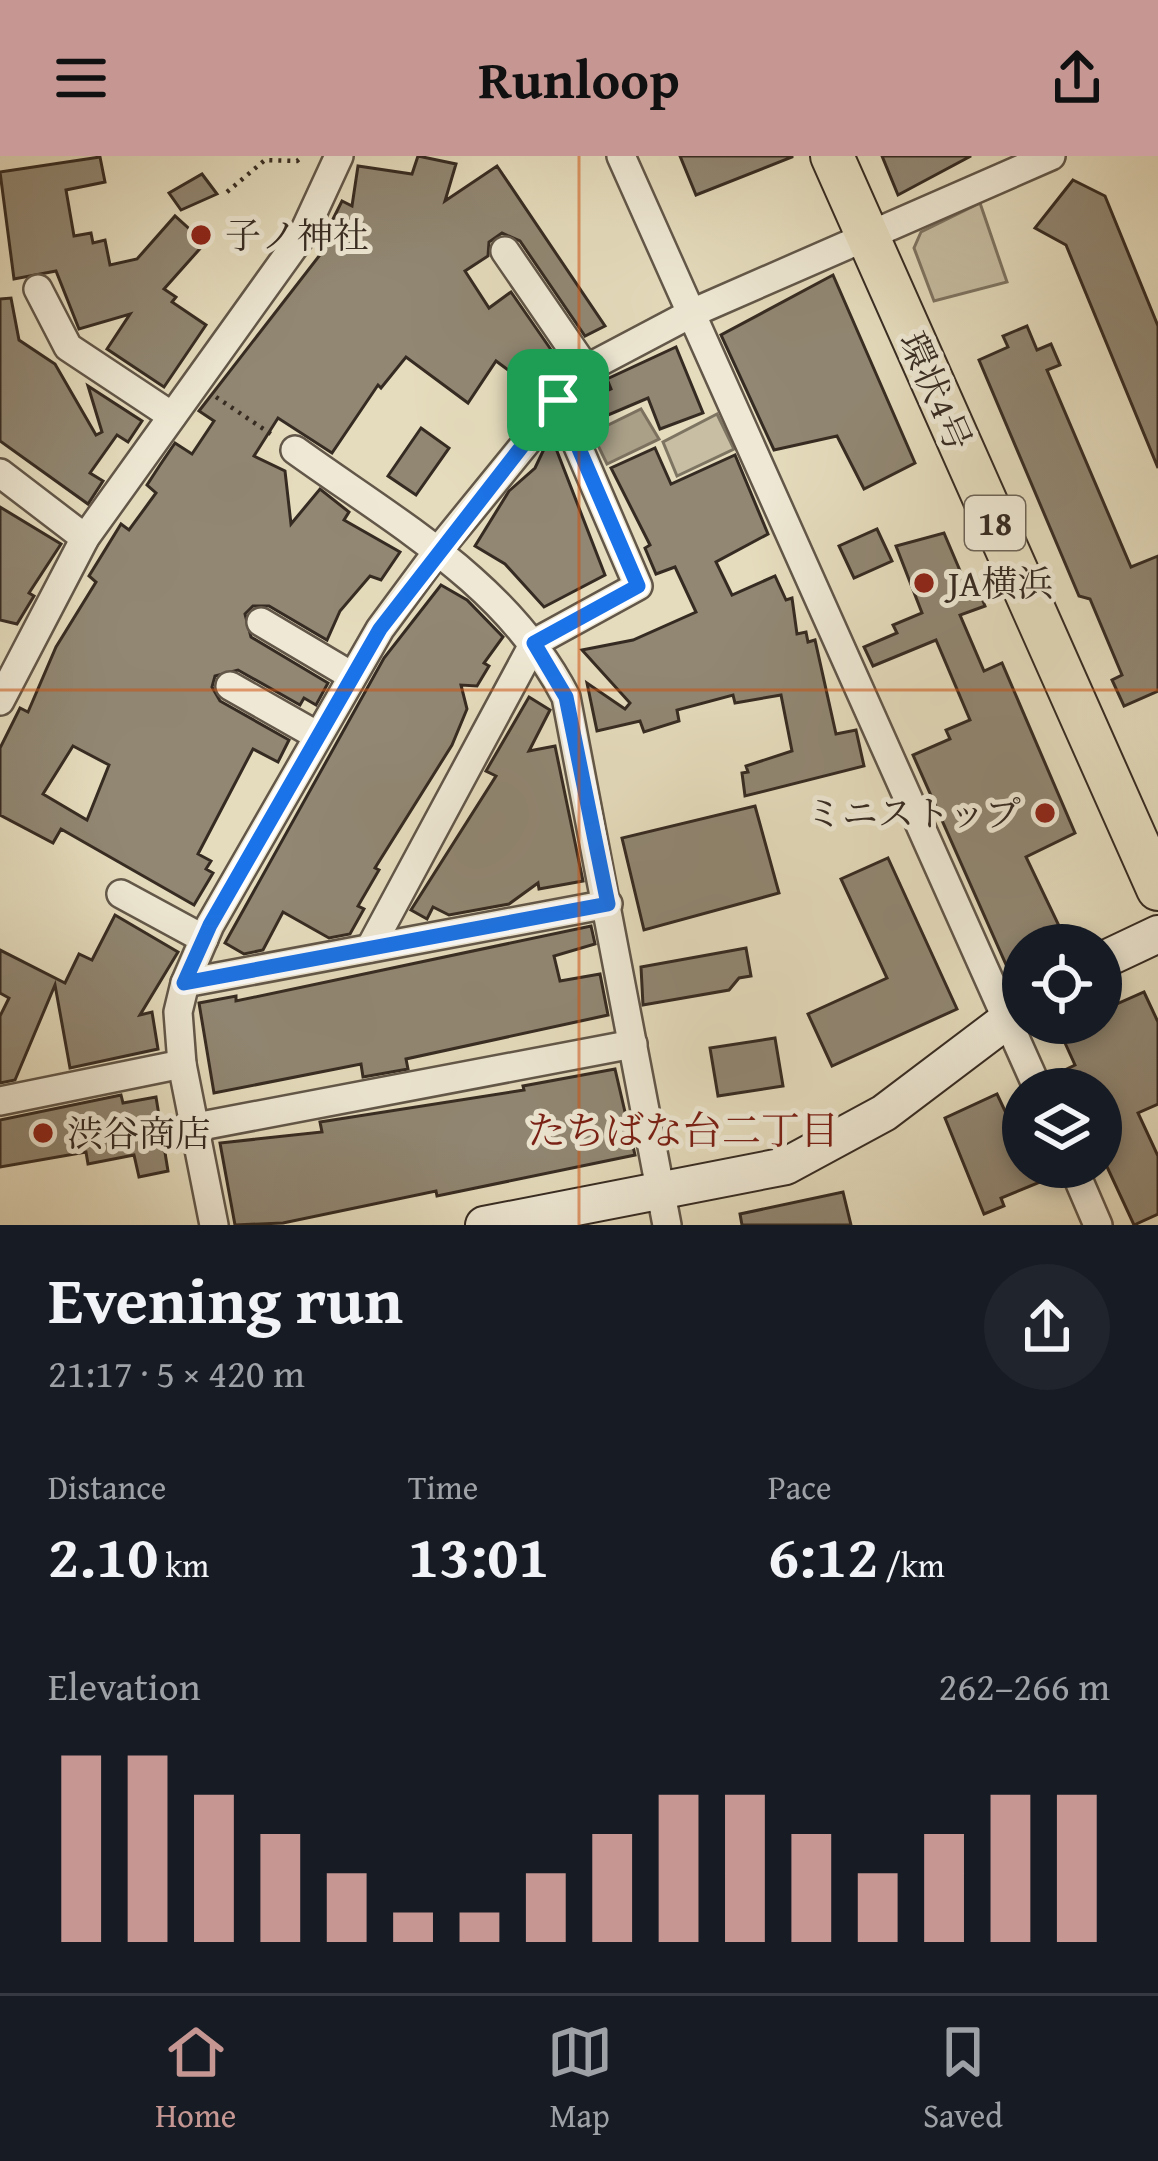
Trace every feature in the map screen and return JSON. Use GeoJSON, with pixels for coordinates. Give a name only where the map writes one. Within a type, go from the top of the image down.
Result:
{"type":"FeatureCollection","features":[{"type":"Feature","properties":{"kind":"main road","name":"環状4号"},"geometry":{"type":"LineString","coordinates":[[832,156],[1158,890]]}},
{"type":"Feature","properties":{"kind":"street"},"geometry":{"type":"LineString","coordinates":[[0,701],[12,654],[85,538],[303,234],[339,156]]}},
{"type":"Feature","properties":{"kind":"street"},"geometry":{"type":"LineString","coordinates":[[622,156],[1002,985]]}},
{"type":"Feature","properties":{"kind":"street"},"geometry":{"type":"LineString","coordinates":[[214,1225],[182,1064],[178,1012],[184,983],[352,676],[437,552],[586,369],[692,313],[1051,156]]}},
{"type":"Feature","properties":{"kind":"street"},"geometry":{"type":"LineString","coordinates":[[505,251],[586,369]]}},
{"type":"Feature","properties":{"kind":"street"},"geometry":{"type":"LineString","coordinates":[[36,290],[68,347],[172,416]]}},
{"type":"Feature","properties":{"kind":"street"},"geometry":{"type":"LineString","coordinates":[[370,948],[534,643],[638,586],[558,400]]}},
{"type":"Feature","properties":{"kind":"street"},"geometry":{"type":"LineString","coordinates":[[295,450],[493,594],[534,643],[566,697],[664,1208]]}},
{"type":"Feature","properties":{"kind":"street"},"geometry":{"type":"LineString","coordinates":[[0,473],[85,538]]}},
{"type":"Feature","properties":{"kind":"street"},"geometry":{"type":"LineString","coordinates":[[261,622],[352,676]]}},
{"type":"Feature","properties":{"kind":"street"},"geometry":{"type":"LineString","coordinates":[[230,686],[318,736]]}},
{"type":"Feature","properties":{"kind":"street"},"geometry":{"type":"LineString","coordinates":[[121,894],[204,939]]}},
{"type":"Feature","properties":{"kind":"street"},"geometry":{"type":"LineString","coordinates":[[184,983],[608,904]]}},
{"type":"Feature","properties":{"kind":"street"},"geometry":{"type":"LineString","coordinates":[[1122,951],[1158,934]]}},
{"type":"Feature","properties":{"kind":"street"},"geometry":{"type":"LineString","coordinates":[[484,1225],[664,1208],[786,1166],[884,1113],[1002,1025]]}},
{"type":"Feature","properties":{"kind":"street"},"geometry":{"type":"LineString","coordinates":[[196,1127],[633,1044]]}},
{"type":"Feature","properties":{"kind":"street"},"geometry":{"type":"LineString","coordinates":[[0,1101],[182,1064]]}},
{"type":"Feature","properties":{"kind":"street"},"geometry":{"type":"LineString","coordinates":[[1082,1188],[1098,1225]]}},
{"type":"Feature","properties":{"kind":"path"},"geometry":{"type":"LineString","coordinates":[[227,191],[265,160],[297,161],[303,156]]}},
{"type":"Feature","properties":{"kind":"path"},"geometry":{"type":"LineString","coordinates":[[196,384],[295,450]]}},
{"type":"Feature","properties":{"kind":"shaded area"},"geometry":{"type":"Polygon","coordinates":[[[980,203],[1007,282],[934,301],[914,248],[921,232],[980,203]]]}},
{"type":"Feature","properties":{"kind":"shaded area"},"geometry":{"type":"Polygon","coordinates":[[[641,409],[659,439],[607,464],[592,433],[641,409]]]}},
{"type":"Feature","properties":{"kind":"shaded area"},"geometry":{"type":"Polygon","coordinates":[[[717,414],[734,449],[677,476],[663,442],[717,414]]]}},
{"type":"Feature","properties":{"kind":"building"},"geometry":{"type":"Polygon","coordinates":[[[418,156],[456,164],[445,201],[497,166],[605,326],[585,336],[520,241],[502,233],[489,242],[488,256],[465,271],[489,308],[511,292],[554,354],[519,378],[496,361],[468,403],[406,357],[381,388],[378,385],[332,453],[278,418],[254,456],[285,471],[291,524],[320,489],[349,512],[344,520],[400,552],[381,580],[370,576],[340,611],[327,640],[269,606],[253,606],[245,614],[251,637],[328,683],[316,705],[304,698],[300,705],[238,670],[215,676],[212,687],[220,701],[289,740],[278,762],[253,749],[198,854],[211,861],[206,869],[213,873],[194,905],[61,829],[53,843],[0,815],[0,748],[20,708],[28,712],[56,647],[96,582],[89,576],[121,524],[129,530],[156,493],[147,485],[175,443],[192,454],[214,421],[199,411],[340,229],[330,225],[342,201],[352,206],[358,166],[412,174],[418,156]],[[73,746],[43,794],[87,820],[109,765],[73,746]]]}},
{"type":"Feature","properties":{"kind":"building"},"geometry":{"type":"Polygon","coordinates":[[[680,156],[792,156],[792,157],[696,195],[680,156]]]}},
{"type":"Feature","properties":{"kind":"building"},"geometry":{"type":"Polygon","coordinates":[[[882,156],[971,156],[898,195],[882,156]]]}},
{"type":"Feature","properties":{"kind":"building"},"geometry":{"type":"Polygon","coordinates":[[[100,157],[105,182],[66,190],[74,236],[91,233],[93,243],[105,240],[110,265],[137,259],[175,216],[205,243],[164,289],[176,297],[172,302],[206,325],[164,387],[107,349],[130,314],[79,329],[56,271],[14,279],[0,172],[100,157]]]}},
{"type":"Feature","properties":{"kind":"building"},"geometry":{"type":"Polygon","coordinates":[[[202,174],[217,194],[181,210],[169,193],[202,174]]]}},
{"type":"Feature","properties":{"kind":"building"},"geometry":{"type":"Polygon","coordinates":[[[1073,180],[1105,196],[1158,326],[1158,468],[1066,245],[1035,228],[1073,180]]]}},
{"type":"Feature","properties":{"kind":"building"},"geometry":{"type":"Polygon","coordinates":[[[833,275],[915,463],[864,489],[837,436],[774,450],[721,335],[833,275]]]}},
{"type":"Feature","properties":{"kind":"building"},"geometry":{"type":"Polygon","coordinates":[[[11,298],[19,340],[55,364],[96,435],[102,432],[88,386],[142,421],[128,442],[117,435],[90,473],[103,481],[88,504],[0,441],[0,299],[11,298]]]}},
{"type":"Feature","properties":{"kind":"building"},"geometry":{"type":"Polygon","coordinates":[[[1027,326],[1037,350],[1051,344],[1060,365],[1047,370],[1131,567],[1158,556],[1158,691],[1124,706],[1112,680],[1122,675],[1090,599],[1079,596],[979,360],[1008,347],[1003,336],[1027,326]]]}},
{"type":"Feature","properties":{"kind":"building"},"geometry":{"type":"Polygon","coordinates":[[[676,347],[703,413],[660,429],[648,398],[594,421],[585,400],[611,389],[607,379],[676,347]]]}},
{"type":"Feature","properties":{"kind":"building"},"geometry":{"type":"Polygon","coordinates":[[[421,428],[449,448],[416,495],[388,476],[421,428]]]}},
{"type":"Feature","properties":{"kind":"building"},"geometry":{"type":"Polygon","coordinates":[[[555,446],[605,575],[544,607],[505,564],[475,546],[509,491],[535,468],[544,449],[555,446]]]}},
{"type":"Feature","properties":{"kind":"building"},"geometry":{"type":"Polygon","coordinates":[[[655,448],[671,484],[735,455],[768,534],[716,562],[732,595],[775,576],[786,600],[792,598],[797,634],[806,632],[808,642],[815,640],[836,734],[856,730],[864,766],[745,796],[742,773],[748,772],[746,766],[792,751],[781,695],[735,703],[733,695],[677,710],[679,721],[644,732],[640,721],[597,731],[587,683],[625,709],[630,703],[582,650],[633,640],[696,612],[675,567],[656,574],[645,548],[650,545],[611,468],[655,448]]]}},
{"type":"Feature","properties":{"kind":"building"},"geometry":{"type":"Polygon","coordinates":[[[0,507],[61,544],[29,593],[34,596],[17,624],[0,620],[0,507]]]}},
{"type":"Feature","properties":{"kind":"building"},"geometry":{"type":"Polygon","coordinates":[[[877,529],[892,561],[854,578],[839,546],[877,529]]]}},
{"type":"Feature","properties":{"kind":"building"},"geometry":{"type":"Polygon","coordinates":[[[944,533],[964,580],[974,579],[985,606],[960,615],[984,671],[1002,663],[1075,833],[1026,857],[1058,924],[1002,924],[1002,955],[913,755],[950,739],[946,730],[970,720],[936,640],[873,666],[864,647],[897,633],[893,625],[922,613],[896,546],[944,533]]]}},
{"type":"Feature","properties":{"kind":"building"},"geometry":{"type":"Polygon","coordinates":[[[441,585],[467,600],[503,637],[484,663],[489,666],[477,686],[461,685],[467,709],[452,745],[375,868],[379,870],[358,906],[364,909],[350,934],[329,938],[283,912],[263,950],[244,954],[225,943],[384,658],[441,585]]]}},
{"type":"Feature","properties":{"kind":"building"},"geometry":{"type":"Polygon","coordinates":[[[529,697],[550,710],[529,751],[555,746],[583,881],[539,889],[538,883],[509,904],[449,915],[433,907],[427,919],[411,910],[496,776],[486,771],[529,697]]]}},
{"type":"Feature","properties":{"kind":"building"},"geometry":{"type":"Polygon","coordinates":[[[755,806],[779,893],[644,930],[622,838],[755,806]]]}},
{"type":"Feature","properties":{"kind":"building"},"geometry":{"type":"Polygon","coordinates":[[[888,858],[957,1009],[832,1066],[808,1014],[887,978],[841,879],[888,858]]]}},
{"type":"Feature","properties":{"kind":"building"},"geometry":{"type":"Polygon","coordinates":[[[115,915],[178,952],[140,1015],[152,1012],[158,1049],[70,1068],[55,985],[15,1080],[0,1083],[0,1016],[9,998],[0,993],[0,950],[65,983],[79,954],[92,960],[115,915]]]}},
{"type":"Feature","properties":{"kind":"building"},"geometry":{"type":"Polygon","coordinates":[[[591,926],[595,944],[554,956],[560,981],[600,974],[608,1015],[406,1059],[408,1069],[363,1077],[361,1064],[214,1093],[199,1003],[236,996],[236,1001],[591,926]]]}},
{"type":"Feature","properties":{"kind":"building"},"geometry":{"type":"Polygon","coordinates":[[[746,948],[751,976],[739,978],[729,990],[643,1005],[641,967],[746,948]]]}},
{"type":"Feature","properties":{"kind":"building"},"geometry":{"type":"Polygon","coordinates":[[[1144,992],[1158,1022],[1158,1104],[1138,1113],[1158,1156],[1158,1214],[1134,1225],[1117,1188],[1122,1188],[1122,1068],[1069,1068],[1075,1065],[1066,1044],[1122,1044],[1122,1002],[1144,992]]]}},
{"type":"Feature","properties":{"kind":"building"},"geometry":{"type":"Polygon","coordinates":[[[775,1038],[783,1086],[718,1096],[710,1048],[775,1038]]]}},
{"type":"Feature","properties":{"kind":"building"},"geometry":{"type":"Polygon","coordinates":[[[615,1069],[635,1155],[283,1223],[235,1225],[220,1143],[322,1132],[320,1122],[524,1090],[523,1086],[615,1069]]]}},
{"type":"Feature","properties":{"kind":"building"},"geometry":{"type":"Polygon","coordinates":[[[997,1094],[1002,1105],[1002,1188],[1025,1188],[1001,1198],[1004,1206],[984,1214],[945,1118],[997,1094]]]}},
{"type":"Feature","properties":{"kind":"building"},"geometry":{"type":"Polygon","coordinates":[[[121,1095],[123,1103],[156,1097],[168,1171],[139,1177],[134,1155],[88,1164],[86,1152],[0,1167],[0,1120],[121,1095]]]}},
{"type":"Feature","properties":{"kind":"building"},"geometry":{"type":"Polygon","coordinates":[[[843,1192],[851,1225],[742,1225],[740,1214],[843,1192]]]}},
{"type":"Feature","properties":{"kind":"place","name":"子ノ神社"},"geometry":{"type":"Point","coordinates":[201,235]}},
{"type":"Feature","properties":{"kind":"place","name":"JA横浜"},"geometry":{"type":"Point","coordinates":[924,583]}},
{"type":"Feature","properties":{"kind":"place","name":"ミニストップ"},"geometry":{"type":"Point","coordinates":[1045,813]}},
{"type":"Feature","properties":{"kind":"place","name":"渋谷商店"},"geometry":{"type":"Point","coordinates":[43,1133]}},
{"type":"Feature","properties":{"kind":"district","name":"たちばな台二丁目"},"geometry":{"type":"Point","coordinates":[683,1130]}},
{"type":"Feature","properties":{"kind":"route"},"geometry":{"type":"LineString","coordinates":[[558,400],[638,586],[534,643],[566,697],[608,904],[184,983],[210,925],[380,629],[558,400]]}}]}
